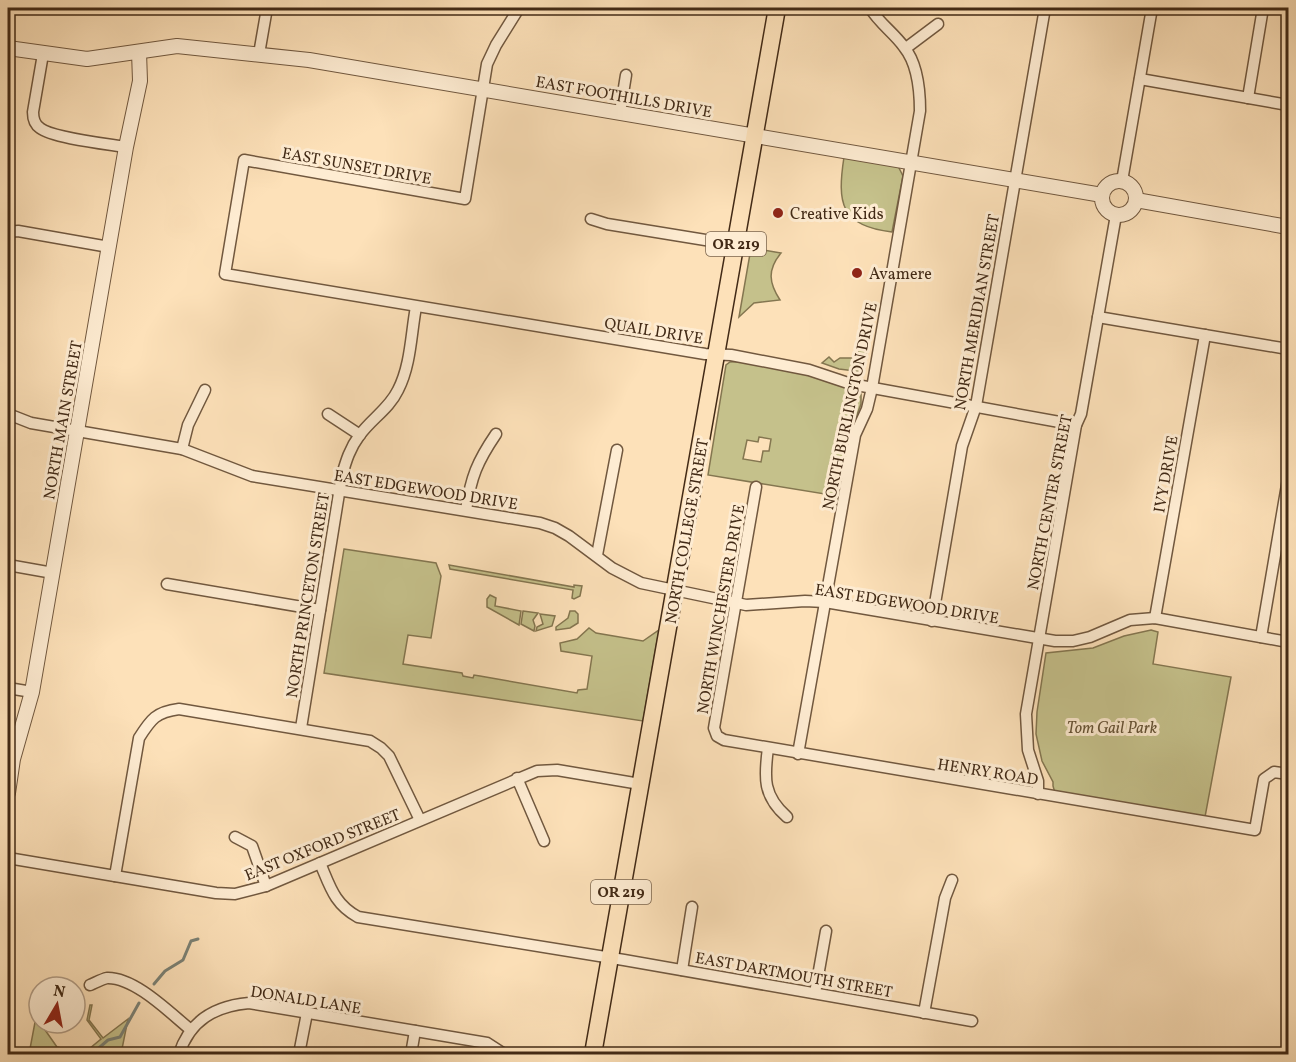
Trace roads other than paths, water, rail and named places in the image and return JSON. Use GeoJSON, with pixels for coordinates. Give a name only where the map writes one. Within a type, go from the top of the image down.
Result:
{"type":"FeatureCollection","features":[{"type":"Feature","properties":{"kind":"main road","name":"NORTH COLLEGE STREET"},"geometry":{"type":"LineString","coordinates":[[593,1054],[777,8]]}},
{"type":"Feature","properties":{"kind":"street"},"geometry":{"type":"LineString","coordinates":[[259,54],[267,8]]}},
{"type":"Feature","properties":{"kind":"street"},"geometry":{"type":"LineString","coordinates":[[483,89],[490,56],[519,8]]}},
{"type":"Feature","properties":{"kind":"street","name":"NORTH BURLINGTON DRIVE"},"geometry":{"type":"LineString","coordinates":[[798,754],[855,435],[867,409],[872,388],[920,111],[918,80],[906,48],[870,8]]}},
{"type":"Feature","properties":{"kind":"street","name":"NORTH MERIDIAN STREET"},"geometry":{"type":"LineString","coordinates":[[932,621],[963,446],[976,406],[1045,8]]}},
{"type":"Feature","properties":{"kind":"street"},"geometry":{"type":"LineString","coordinates":[[1122,181],[1152,8]]}},
{"type":"Feature","properties":{"kind":"street"},"geometry":{"type":"LineString","coordinates":[[1248,98],[1263,8]]}},
{"type":"Feature","properties":{"kind":"street"},"geometry":{"type":"LineString","coordinates":[[906,48],[938,24]]}},
{"type":"Feature","properties":{"kind":"street","name":"EAST FOOTHILLS DRIVE"},"geometry":{"type":"LineString","coordinates":[[8,48],[87,59],[177,46],[339,64],[1102,195]]}},
{"type":"Feature","properties":{"kind":"street","name":"NORTH MAIN STREET"},"geometry":{"type":"LineString","coordinates":[[8,793],[13,759],[32,692],[126,147],[140,81],[139,52]]}},
{"type":"Feature","properties":{"kind":"street"},"geometry":{"type":"LineString","coordinates":[[43,54],[33,112],[38,128],[55,134],[126,147]]}},
{"type":"Feature","properties":{"kind":"street"},"geometry":{"type":"LineString","coordinates":[[620,112],[626,75]]}},
{"type":"Feature","properties":{"kind":"street"},"geometry":{"type":"LineString","coordinates":[[1140,79],[1288,105]]}},
{"type":"Feature","properties":{"kind":"street","name":"EAST SUNSET DRIVE"},"geometry":{"type":"LineString","coordinates":[[225,274],[244,160],[465,199],[483,89]]}},
{"type":"Feature","properties":{"kind":"street"},"geometry":{"type":"LineString","coordinates":[[1122,181],[1127,182],[1134,190],[1136,200],[1131,210],[1116,214],[1107,210],[1103,205],[1102,195],[1107,185],[1122,181]]}},
{"type":"Feature","properties":{"kind":"street"},"geometry":{"type":"LineString","coordinates":[[1136,200],[1288,227]]}},
{"type":"Feature","properties":{"kind":"street","name":"NORTH CENTER STREET"},"geometry":{"type":"LineString","coordinates":[[1038,794],[1038,782],[1028,750],[1026,714],[1076,425],[1081,414],[1116,214]]}},
{"type":"Feature","properties":{"kind":"street"},"geometry":{"type":"LineString","coordinates":[[591,219],[607,224],[736,245]]}},
{"type":"Feature","properties":{"kind":"street"},"geometry":{"type":"LineString","coordinates":[[8,232],[18,231],[109,247]]}},
{"type":"Feature","properties":{"kind":"street","name":"QUAIL DRIVE"},"geometry":{"type":"LineString","coordinates":[[225,274],[809,370],[851,384],[1076,425]]}},
{"type":"Feature","properties":{"kind":"street","name":"NORTH PRINCETON STREET"},"geometry":{"type":"LineString","coordinates":[[301,728],[347,459],[360,435],[388,406],[399,390],[405,373],[416,307]]}},
{"type":"Feature","properties":{"kind":"street"},"geometry":{"type":"LineString","coordinates":[[1098,317],[1288,349]]}},
{"type":"Feature","properties":{"kind":"street","name":"IVY DRIVE"},"geometry":{"type":"LineString","coordinates":[[1155,618],[1204,335]]}},
{"type":"Feature","properties":{"kind":"street"},"geometry":{"type":"LineString","coordinates":[[182,449],[188,425],[205,390]]}},
{"type":"Feature","properties":{"kind":"street","name":"EAST EDGEWOOD DRIVE"},"geometry":{"type":"LineString","coordinates":[[8,414],[31,423],[182,449],[252,476],[540,523],[555,528],[629,578],[736,603],[754,606],[825,602],[1039,639],[1073,641],[1090,637],[1130,620],[1155,618],[1288,642]]}},
{"type":"Feature","properties":{"kind":"street"},"geometry":{"type":"LineString","coordinates":[[328,414],[360,435]]}},
{"type":"Feature","properties":{"kind":"street"},"geometry":{"type":"LineString","coordinates":[[466,510],[472,477],[478,462],[496,434]]}},
{"type":"Feature","properties":{"kind":"street"},"geometry":{"type":"LineString","coordinates":[[597,555],[617,450]]}},
{"type":"Feature","properties":{"kind":"street"},"geometry":{"type":"LineString","coordinates":[[1261,637],[1288,478]]}},
{"type":"Feature","properties":{"kind":"street","name":"NORTH WINCHESTER DRIVE"},"geometry":{"type":"LineString","coordinates":[[717,736],[714,728],[756,487]]}},
{"type":"Feature","properties":{"kind":"street"},"geometry":{"type":"LineString","coordinates":[[8,565],[53,573]]}},
{"type":"Feature","properties":{"kind":"street"},"geometry":{"type":"LineString","coordinates":[[167,584],[320,610]]}},
{"type":"Feature","properties":{"kind":"street"},"geometry":{"type":"LineString","coordinates":[[8,688],[32,692]]}},
{"type":"Feature","properties":{"kind":"street"},"geometry":{"type":"LineString","coordinates":[[115,876],[139,738],[148,723],[165,711],[179,709],[370,741],[381,747],[396,767],[420,820]]}},
{"type":"Feature","properties":{"kind":"street","name":"HENRY ROAD"},"geometry":{"type":"LineString","coordinates":[[717,736],[724,740],[798,754],[1255,831],[1263,782],[1274,772],[1288,774]]}},
{"type":"Feature","properties":{"kind":"street"},"geometry":{"type":"LineString","coordinates":[[768,748],[764,774],[767,790],[772,802],[787,818]]}},
{"type":"Feature","properties":{"kind":"street","name":"EAST OXFORD STREET"},"geometry":{"type":"LineString","coordinates":[[8,858],[216,893],[235,894],[266,886],[537,771],[557,770],[640,784]]}},
{"type":"Feature","properties":{"kind":"street"},"geometry":{"type":"LineString","coordinates":[[517,778],[544,841]]}},
{"type":"Feature","properties":{"kind":"street"},"geometry":{"type":"LineString","coordinates":[[235,837],[252,846],[266,886]]}},
{"type":"Feature","properties":{"kind":"street","name":"EAST DARTMOUTH STREET"},"geometry":{"type":"LineString","coordinates":[[320,863],[338,902],[358,917],[682,970],[972,1022]]}},
{"type":"Feature","properties":{"kind":"street"},"geometry":{"type":"LineString","coordinates":[[924,1013],[945,898],[952,880]]}},
{"type":"Feature","properties":{"kind":"street"},"geometry":{"type":"LineString","coordinates":[[682,970],[692,907]]}},
{"type":"Feature","properties":{"kind":"street"},"geometry":{"type":"LineString","coordinates":[[815,993],[826,931]]}},
{"type":"Feature","properties":{"kind":"street"},"geometry":{"type":"LineString","coordinates":[[90,985],[106,978],[122,981],[140,990],[191,1030]]}},
{"type":"Feature","properties":{"kind":"street","name":"DONALD LANE"},"geometry":{"type":"LineString","coordinates":[[179,1054],[191,1030],[207,1015],[234,1005],[249,1004],[487,1043],[504,1054]]}},
{"type":"Feature","properties":{"kind":"street"},"geometry":{"type":"LineString","coordinates":[[299,1054],[307,1013]]}},
{"type":"Feature","properties":{"kind":"street"},"geometry":{"type":"LineString","coordinates":[[411,1054],[416,1031]]}},
{"type":"Feature","properties":{"kind":"waterway"},"geometry":{"type":"LineString","coordinates":[[154,984],[165,971],[183,960],[191,941],[198,939]]}},
{"type":"Feature","properties":{"kind":"waterway"},"geometry":{"type":"LineString","coordinates":[[92,1054],[108,1040],[120,1037],[139,1003]]}},
{"type":"Feature","properties":{"kind":"place","name":"Creative Kids"},"geometry":{"type":"Point","coordinates":[778,213]}},
{"type":"Feature","properties":{"kind":"place","name":"Avamere"},"geometry":{"type":"Point","coordinates":[857,273]}},
{"type":"Feature","properties":{"kind":"park label","name":"Tom Gail Park"},"geometry":{"type":"Point","coordinates":[1112,727]}}]}
